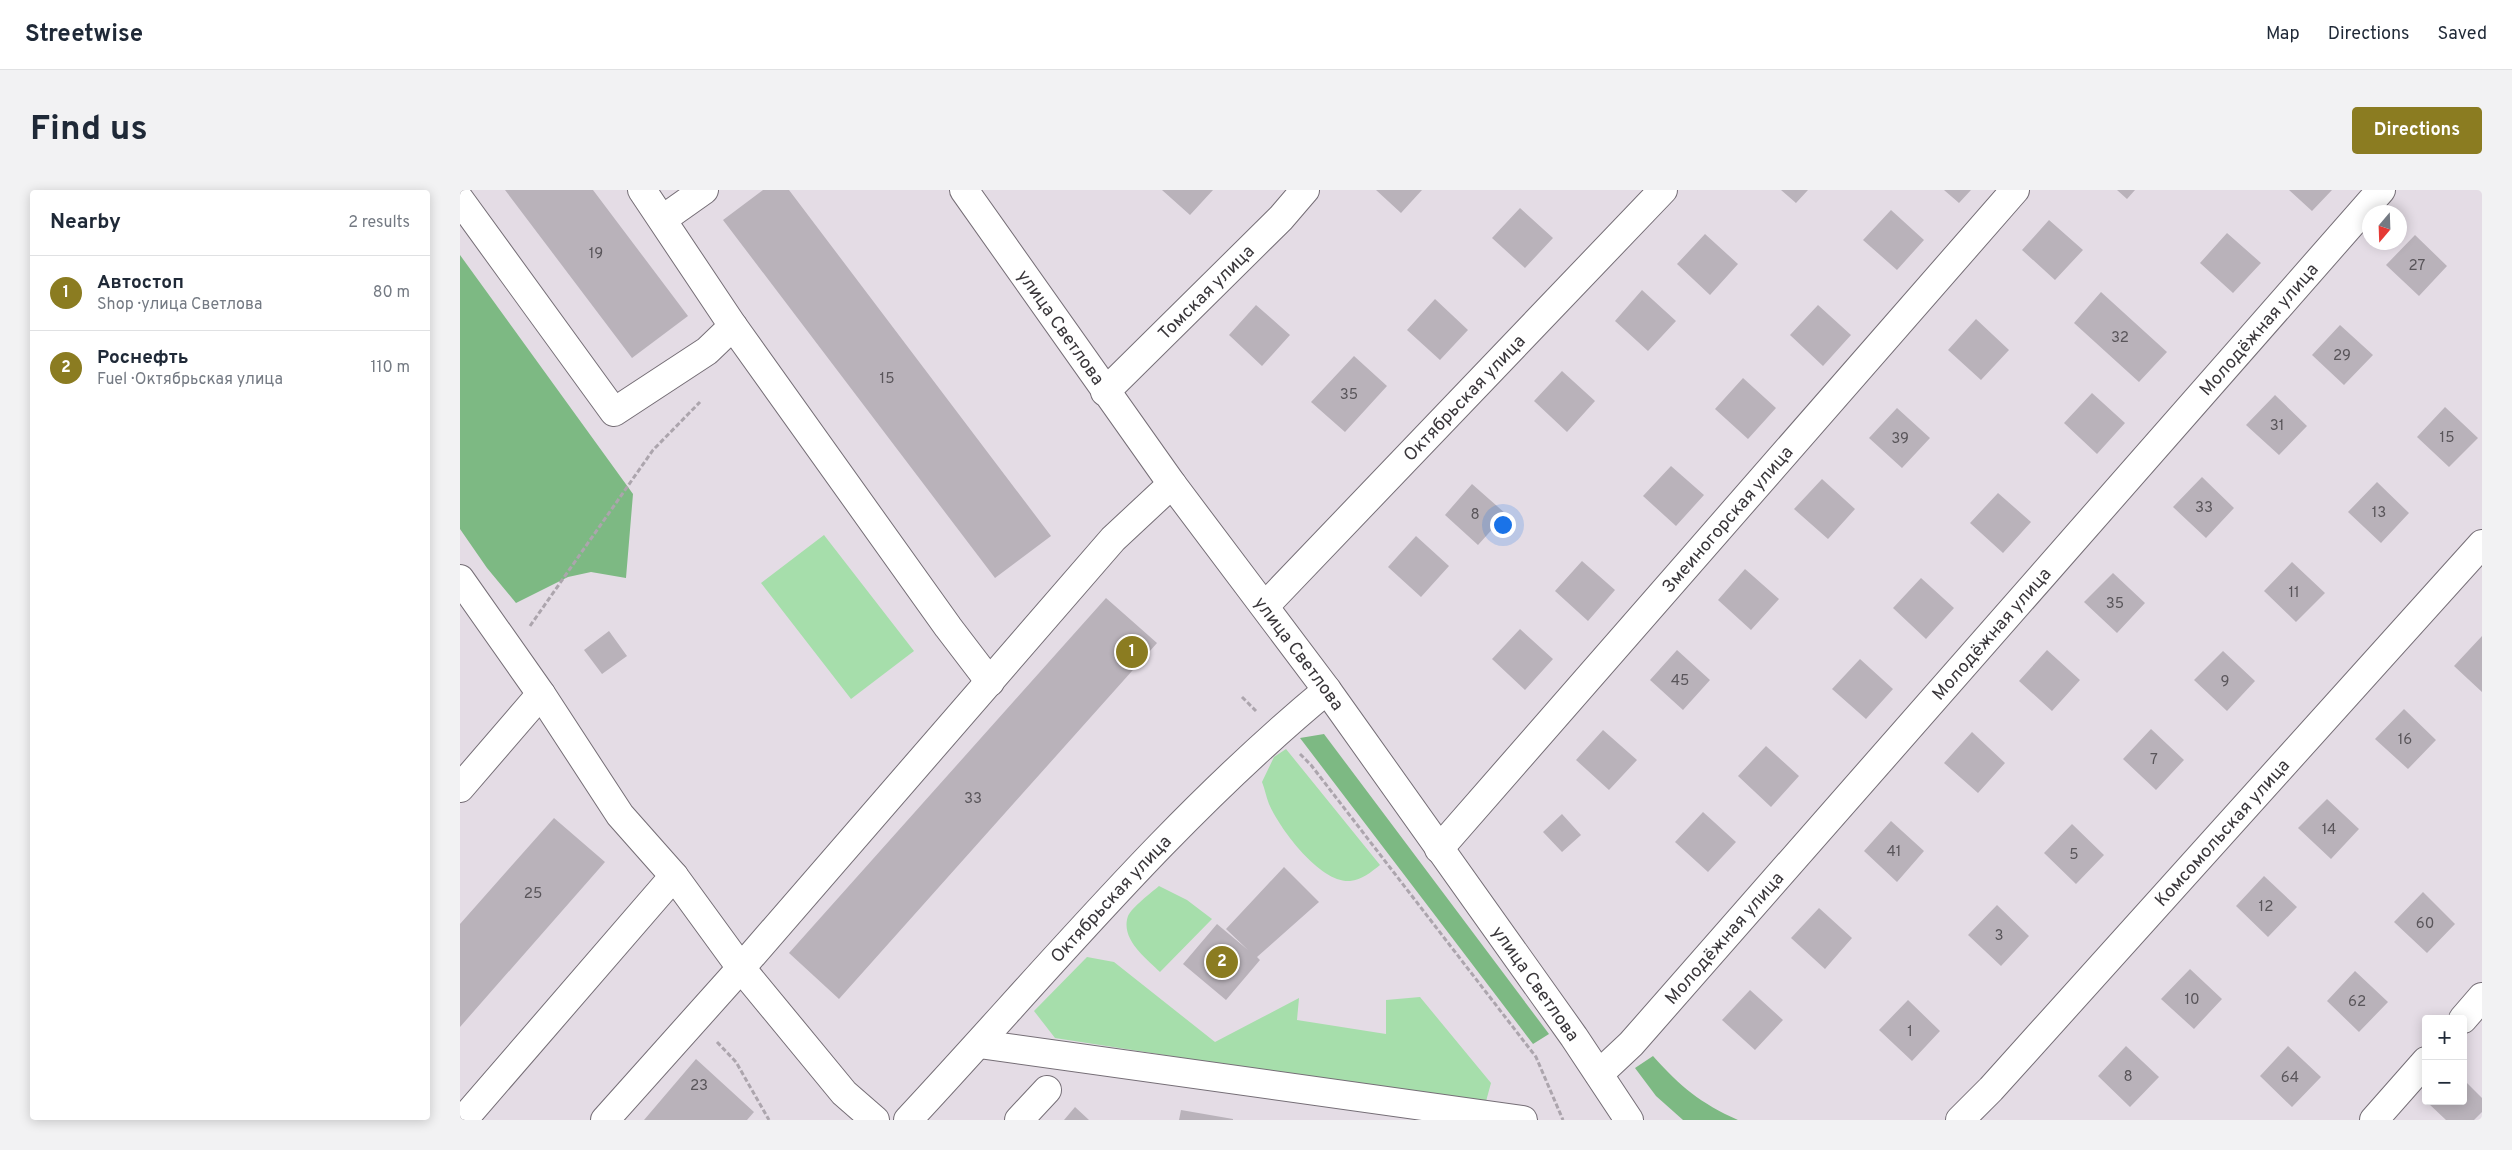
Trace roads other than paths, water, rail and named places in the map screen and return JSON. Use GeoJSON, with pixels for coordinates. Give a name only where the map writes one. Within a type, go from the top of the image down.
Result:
{"type":"FeatureCollection","features":[{"type":"Feature","properties":{"kind":"street"},"geometry":{"type":"LineString","coordinates":[[642,190],[733,326],[942,619],[990,682]]}},
{"type":"Feature","properties":{"kind":"street"},"geometry":{"type":"LineString","coordinates":[[663,219],[704,190]]}},
{"type":"Feature","properties":{"kind":"street","name":"улица Светлова"},"geometry":{"type":"LineString","coordinates":[[964,190],[1105,392],[1327,690],[1599,1074],[1629,1120]]}},
{"type":"Feature","properties":{"kind":"street","name":"Томская улица"},"geometry":{"type":"LineString","coordinates":[[1105,392],[1281,218],[1305,190]]}},
{"type":"Feature","properties":{"kind":"street","name":"Октябрьская улица"},"geometry":{"type":"LineString","coordinates":[[1265,606],[1663,190]]}},
{"type":"Feature","properties":{"kind":"street","name":"Змеиногорская улица"},"geometry":{"type":"LineString","coordinates":[[1439,849],[2015,190]]}},
{"type":"Feature","properties":{"kind":"street","name":"Молодёжная улица"},"geometry":{"type":"LineString","coordinates":[[1599,1074],[1631,1044],[2381,190]]}},
{"type":"Feature","properties":{"kind":"street"},"geometry":{"type":"LineString","coordinates":[[460,200],[614,412],[707,351],[733,326]]}},
{"type":"Feature","properties":{"kind":"street"},"geometry":{"type":"LineString","coordinates":[[605,1120],[741,968],[1113,539],[1172,484]]}},
{"type":"Feature","properties":{"kind":"street","name":"Комсомольская улица"},"geometry":{"type":"LineString","coordinates":[[1960,1120],[1991,1089],[2482,544]]}},
{"type":"Feature","properties":{"kind":"street"},"geometry":{"type":"LineString","coordinates":[[460,579],[541,694],[620,815],[674,876],[741,968],[844,1094],[875,1120]]}},
{"type":"Feature","properties":{"kind":"street","name":"Октябрьская улица"},"geometry":{"type":"LineString","coordinates":[[908,1120],[1149,856],[1226,778],[1277,731],[1327,690]]}},
{"type":"Feature","properties":{"kind":"street"},"geometry":{"type":"LineString","coordinates":[[460,788],[541,694]]}},
{"type":"Feature","properties":{"kind":"street"},"geometry":{"type":"LineString","coordinates":[[463,1120],[674,876]]}},
{"type":"Feature","properties":{"kind":"street"},"geometry":{"type":"LineString","coordinates":[[2466,1015],[2482,997]]}},
{"type":"Feature","properties":{"kind":"street"},"geometry":{"type":"LineString","coordinates":[[979,1044],[1523,1120]]}},
{"type":"Feature","properties":{"kind":"street"},"geometry":{"type":"LineString","coordinates":[[2374,1120],[2422,1066]]}},
{"type":"Feature","properties":{"kind":"street"},"geometry":{"type":"LineString","coordinates":[[1019,1120],[1047,1090]]}},
{"type":"Feature","properties":{"kind":"place","name":"Автостоп"},"geometry":{"type":"Point","coordinates":[1132,652]}},
{"type":"Feature","properties":{"kind":"place","name":"Роснефть"},"geometry":{"type":"Point","coordinates":[1222,962]}}]}
